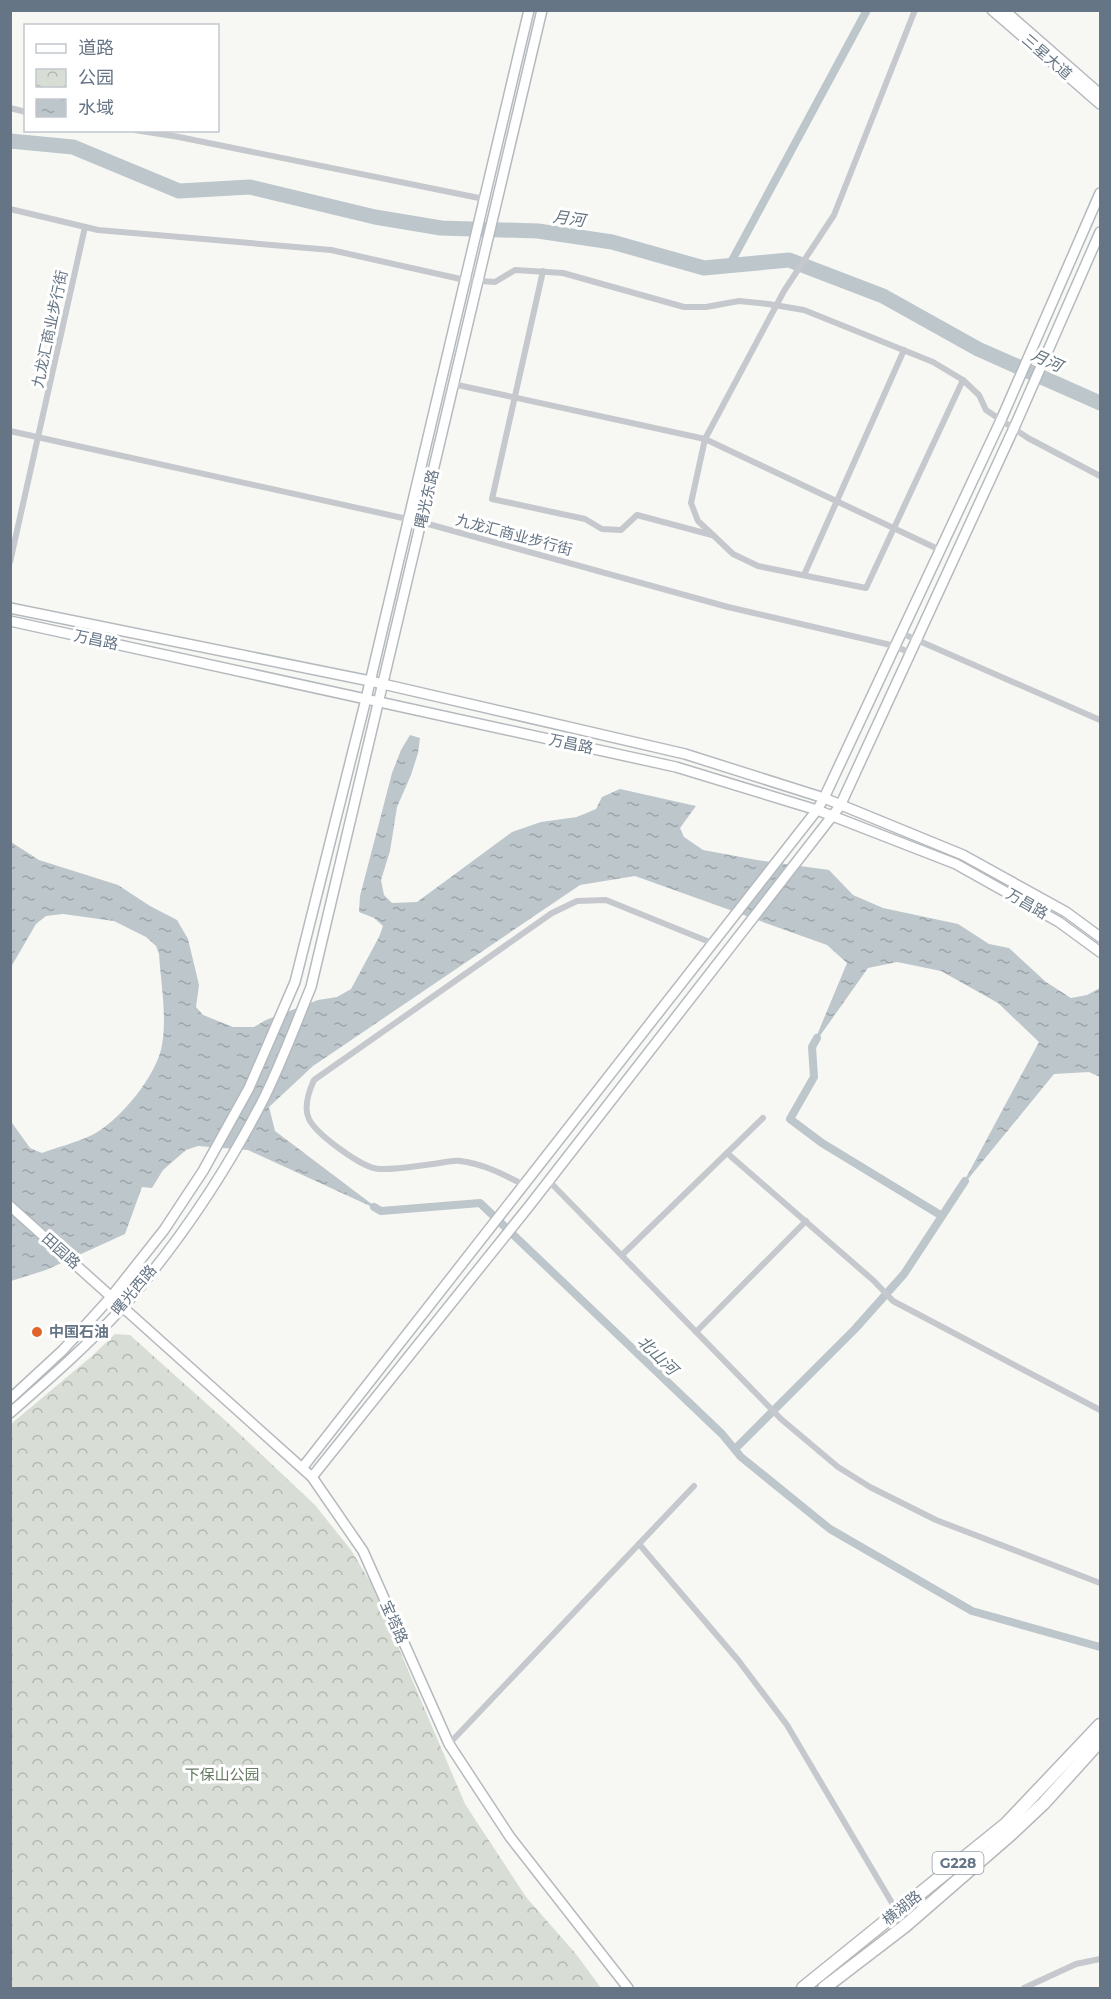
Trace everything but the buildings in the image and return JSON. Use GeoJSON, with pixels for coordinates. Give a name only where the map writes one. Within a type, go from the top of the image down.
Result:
{"type":"FeatureCollection","features":[{"type":"Feature","properties":{"kind":"highway","name":"横湖路"},"geometry":{"type":"LineString","coordinates":[[803,1989],[1006,1824],[1101,1725]]}},
{"type":"Feature","properties":{"kind":"highway","name":"横湖路"},"geometry":{"type":"LineString","coordinates":[[824,1989],[905,1926],[1020,1826],[1101,1741]]}},
{"type":"Feature","properties":{"kind":"main road","name":"曙光东路"},"geometry":{"type":"LineString","coordinates":[[296,982],[366,699],[529,10]]}},
{"type":"Feature","properties":{"kind":"main road","name":"曙光东路"},"geometry":{"type":"LineString","coordinates":[[310,987],[380,702],[542,10]]}},
{"type":"Feature","properties":{"kind":"main road","name":"三星大道"},"geometry":{"type":"LineString","coordinates":[[992,10],[1101,104]]}},
{"type":"Feature","properties":{"kind":"main road","name":"三星大道"},"geometry":{"type":"LineString","coordinates":[[1004,10],[1101,94]]}},
{"type":"Feature","properties":{"kind":"main road"},"geometry":{"type":"LineString","coordinates":[[303,1467],[817,810],[1001,420],[1101,193]]}},
{"type":"Feature","properties":{"kind":"main road"},"geometry":{"type":"LineString","coordinates":[[312,1477],[549,1181],[840,806],[1014,429],[1047,349],[1101,232]]}},
{"type":"Feature","properties":{"kind":"main road","name":"万昌路"},"geometry":{"type":"LineString","coordinates":[[10,608],[370,681],[685,754],[824,798],[963,855],[1066,912],[1100,934]]}},
{"type":"Feature","properties":{"kind":"main road","name":"万昌路"},"geometry":{"type":"LineString","coordinates":[[10,621],[676,767],[817,810],[956,864],[1059,922],[1101,952]]}},
{"type":"Feature","properties":{"kind":"main road","name":"曙光西路"},"geometry":{"type":"LineString","coordinates":[[10,1399],[26,1387],[63,1350],[111,1297],[164,1230],[203,1171],[249,1088],[296,982]]}},
{"type":"Feature","properties":{"kind":"main road","name":"曙光西路"},"geometry":{"type":"LineString","coordinates":[[10,1413],[66,1364],[123,1307],[169,1248],[217,1180],[261,1104],[310,987]]}},
{"type":"Feature","properties":{"kind":"main road","name":"田园路"},"geometry":{"type":"LineString","coordinates":[[10,1206],[111,1297]]}},
{"type":"Feature","properties":{"kind":"main road","name":"宝塔路"},"geometry":{"type":"LineString","coordinates":[[111,1297],[312,1477],[363,1551],[449,1744],[510,1838],[628,1989]]}},
{"type":"Feature","properties":{"kind":"street"},"geometry":{"type":"LineString","coordinates":[[915,10],[834,215],[784,291],[705,439],[691,503],[698,521],[734,554],[758,566],[866,588],[963,380]]}},
{"type":"Feature","properties":{"kind":"street"},"geometry":{"type":"LineString","coordinates":[[148,132],[484,199]]}},
{"type":"Feature","properties":{"kind":"street"},"geometry":{"type":"LineString","coordinates":[[10,209],[98,230],[331,250],[465,280],[495,282],[515,270],[543,271],[563,273],[684,307],[706,307],[739,301],[804,310],[933,362],[963,380],[979,395],[986,410],[1014,429],[1101,477]]}},
{"type":"Feature","properties":{"kind":"street","name":"九龙汇商业步行街"},"geometry":{"type":"LineString","coordinates":[[10,562],[85,227]]}},
{"type":"Feature","properties":{"kind":"street"},"geometry":{"type":"LineString","coordinates":[[543,271],[492,499],[585,519],[602,529],[621,531],[637,515],[713,535]]}},
{"type":"Feature","properties":{"kind":"street"},"geometry":{"type":"LineString","coordinates":[[804,575],[904,350]]}},
{"type":"Feature","properties":{"kind":"street"},"geometry":{"type":"LineString","coordinates":[[453,384],[705,439],[940,550]]}},
{"type":"Feature","properties":{"kind":"street","name":"九龙汇商业步行街"},"geometry":{"type":"LineString","coordinates":[[10,431],[421,522],[728,607],[895,646],[910,653]]}},
{"type":"Feature","properties":{"kind":"street"},"geometry":{"type":"LineString","coordinates":[[901,633],[1101,720]]}},
{"type":"Feature","properties":{"kind":"street"},"geometry":{"type":"LineString","coordinates":[[524,1185],[477,1163],[456,1161],[376,1169],[353,1157],[316,1130],[308,1118],[307,1095],[314,1080],[552,913],[577,902],[606,900],[712,943]]}},
{"type":"Feature","properties":{"kind":"street"},"geometry":{"type":"LineString","coordinates":[[622,1255],[763,1118]]}},
{"type":"Feature","properties":{"kind":"street"},"geometry":{"type":"LineString","coordinates":[[727,1153],[893,1300],[1101,1410]]}},
{"type":"Feature","properties":{"kind":"street"},"geometry":{"type":"LineString","coordinates":[[549,1181],[782,1419],[838,1467],[936,1520],[1101,1583]]}},
{"type":"Feature","properties":{"kind":"street"},"geometry":{"type":"LineString","coordinates":[[696,1332],[806,1221]]}},
{"type":"Feature","properties":{"kind":"street"},"geometry":{"type":"LineString","coordinates":[[449,1744],[694,1486]]}},
{"type":"Feature","properties":{"kind":"street"},"geometry":{"type":"LineString","coordinates":[[639,1544],[738,1660],[788,1725],[905,1926]]}},
{"type":"Feature","properties":{"kind":"street"},"geometry":{"type":"LineString","coordinates":[[1024,1989],[1076,1964],[1101,1959]]}},
{"type":"Feature","properties":{"kind":"green space","name":"下保山公园"},"geometry":{"type":"Polygon","coordinates":[[[115,1334],[130,1335],[227,1422],[315,1505],[351,1550],[371,1583],[465,1804],[526,1897],[576,1954],[601,1988],[11,1988],[11,1424],[115,1334]]]}},
{"type":"Feature","properties":{"kind":"water"},"geometry":{"type":"Polygon","coordinates":[[[410,735],[420,738],[418,753],[397,807],[390,851],[381,880],[384,895],[392,903],[417,902],[512,832],[541,822],[577,817],[596,809],[602,797],[620,789],[696,806],[680,828],[684,837],[703,850],[829,870],[853,895],[883,908],[958,924],[989,944],[1009,948],[1046,982],[1071,998],[1087,995],[1100,988],[1100,1077],[1089,1072],[1054,1074],[960,1189],[1039,1042],[998,1003],[941,971],[897,962],[868,968],[812,1047],[847,963],[827,945],[635,876],[580,885],[313,1066],[269,1107],[275,1131],[381,1211],[248,1150],[198,1146],[186,1150],[163,1170],[152,1188],[142,1187],[125,1234],[46,1270],[11,1281],[10,1120],[30,1148],[42,1153],[101,1130],[124,1110],[153,1070],[162,1045],[164,1023],[159,954],[156,946],[146,937],[114,921],[63,914],[46,916],[36,924],[11,967],[11,842],[39,860],[118,885],[177,920],[188,939],[199,985],[196,1007],[203,1015],[233,1027],[254,1027],[318,1000],[337,997],[351,989],[379,937],[383,926],[374,918],[359,912],[360,896],[392,773],[410,735]]]}},
{"type":"Feature","properties":{"kind":"waterway"},"geometry":{"type":"LineString","coordinates":[[729,266],[867,10]]}},
{"type":"Feature","properties":{"kind":"waterway","name":"月河"},"geometry":{"type":"LineString","coordinates":[[10,141],[73,147],[179,191],[250,187],[375,217],[441,228],[538,231],[612,242],[704,268],[789,260],[883,296],[978,349],[1100,403]]}},
{"type":"Feature","properties":{"kind":"waterway"},"geometry":{"type":"LineString","coordinates":[[817,1038],[812,1047],[814,1077],[790,1119],[822,1143],[942,1216]]}},
{"type":"Feature","properties":{"kind":"waterway"},"geometry":{"type":"LineString","coordinates":[[735,1449],[855,1329],[904,1274],[965,1181]]}},
{"type":"Feature","properties":{"kind":"waterway","name":"北山河"},"geometry":{"type":"LineString","coordinates":[[374,1207],[381,1211],[480,1203],[722,1434],[741,1457],[830,1529],[972,1611],[1100,1647]]}},
{"type":"Feature","properties":{"kind":"place","name":"中国石油"},"geometry":{"type":"Point","coordinates":[37,1332]}}]}
